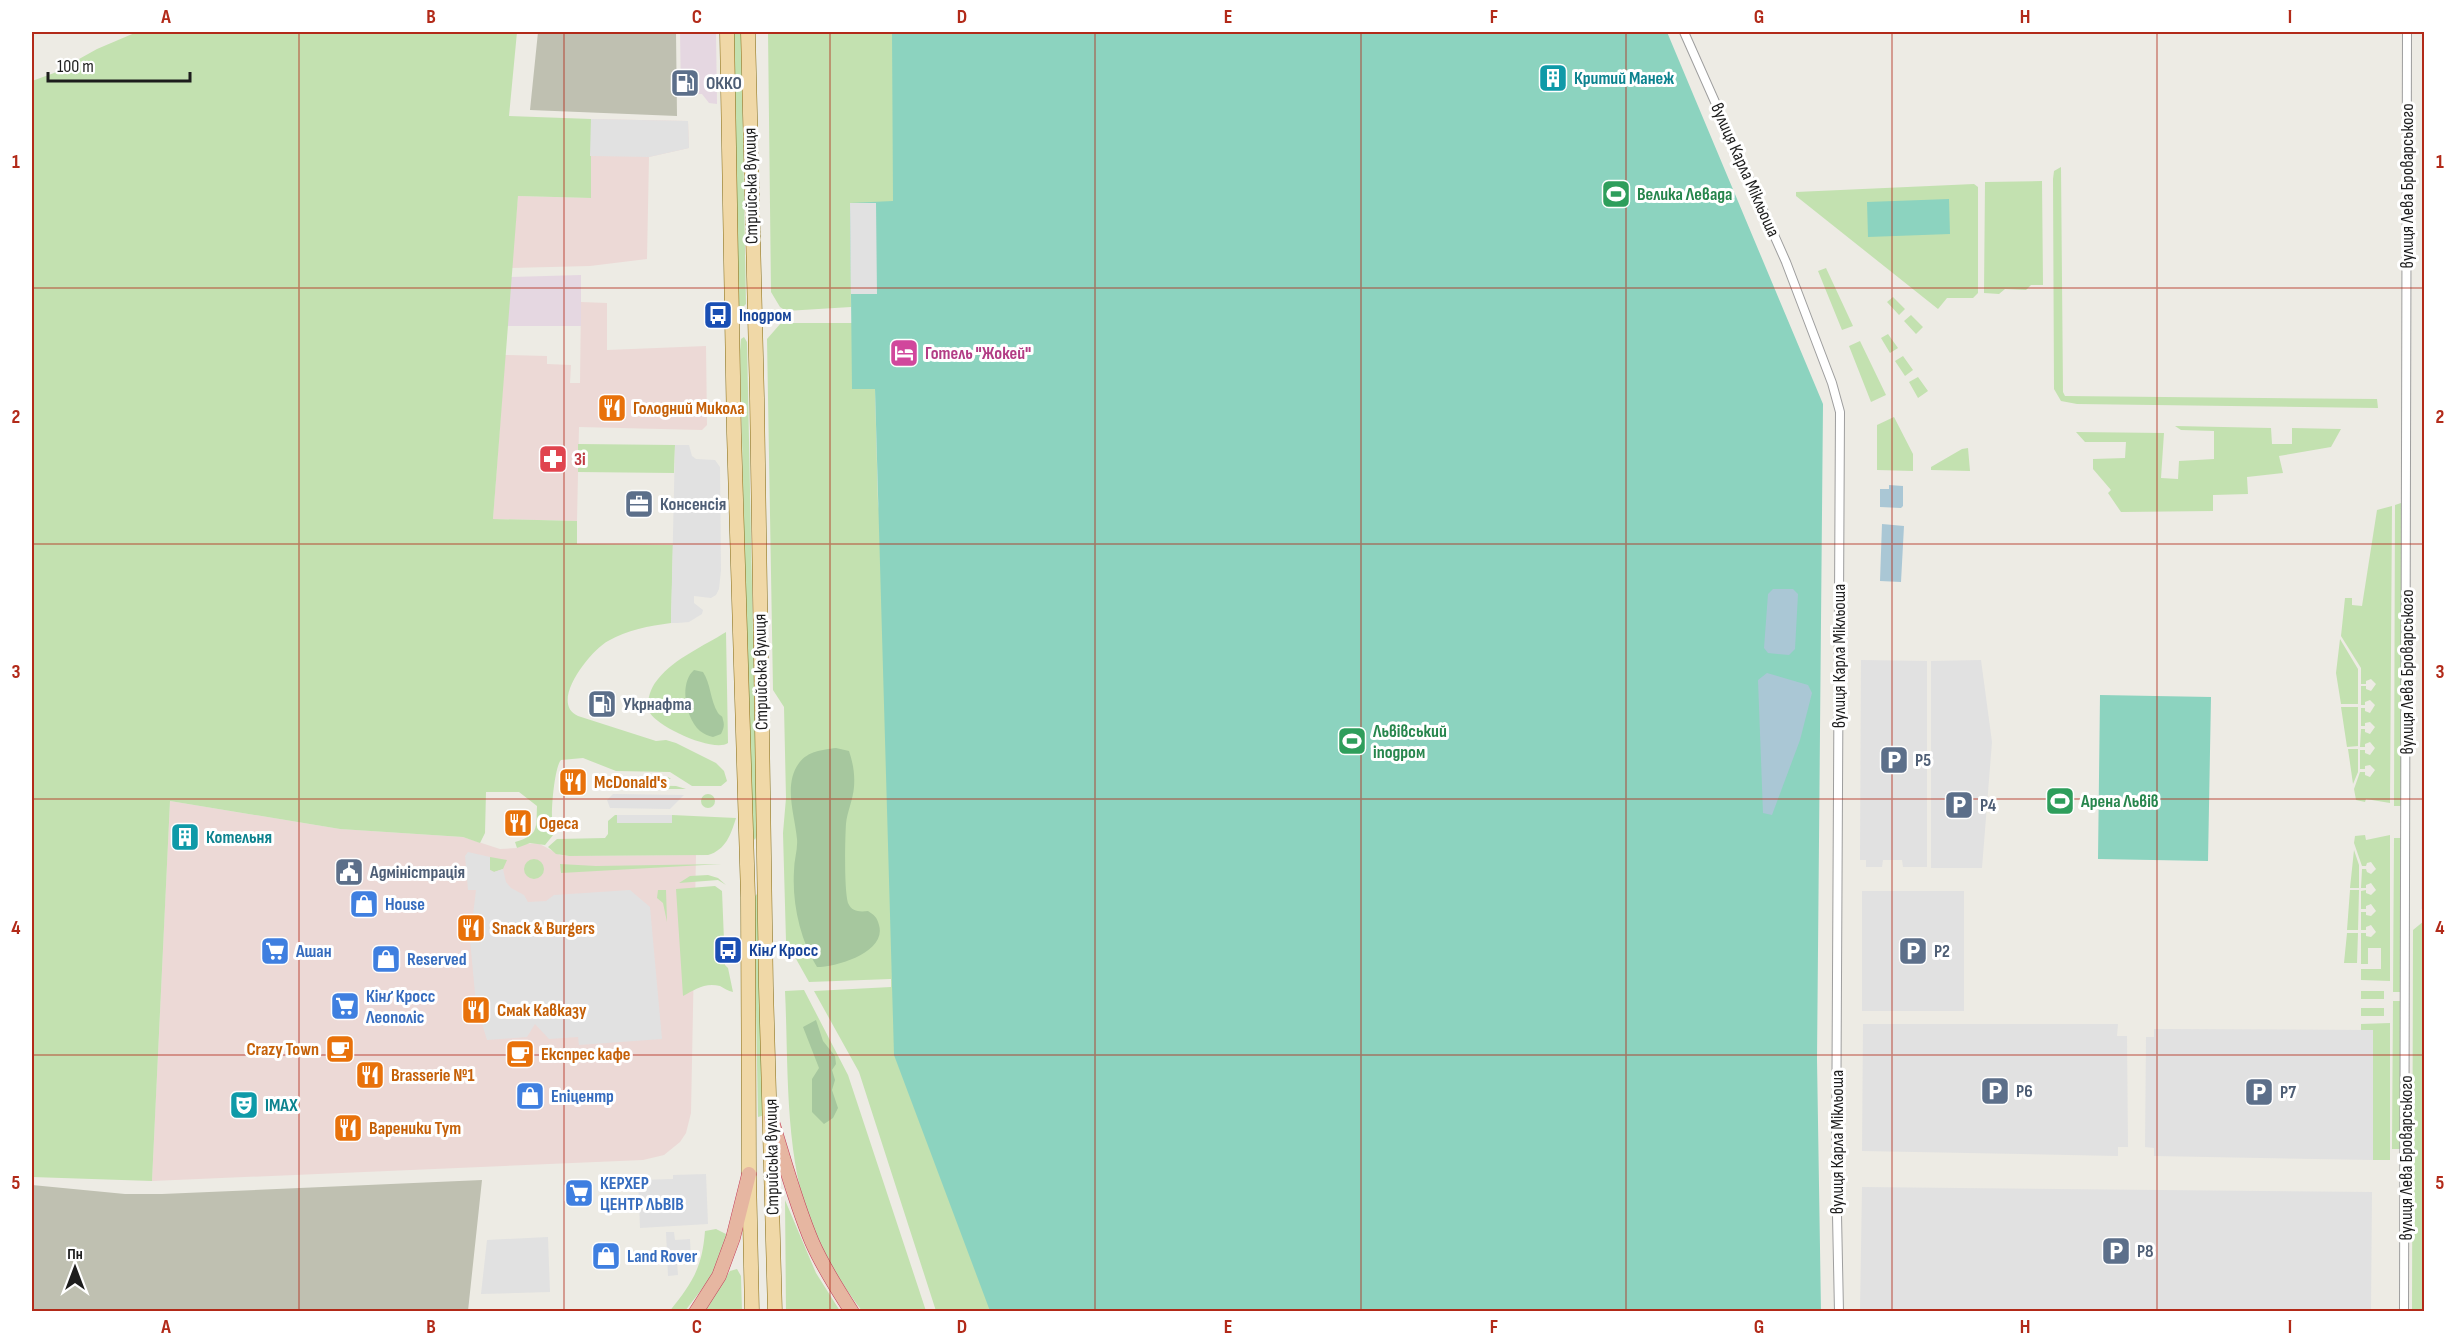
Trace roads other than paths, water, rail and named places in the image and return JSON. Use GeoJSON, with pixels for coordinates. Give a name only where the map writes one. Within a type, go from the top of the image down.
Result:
{"type":"FeatureCollection","features":[{"type":"Feature","properties":{"kind":"highway"},"geometry":{"type":"LineString","coordinates":[[771,1118],[798,1205],[813,1243],[833,1283],[852,1311]]}},
{"type":"Feature","properties":{"kind":"highway"},"geometry":{"type":"LineString","coordinates":[[696,1311],[722,1268],[733,1238],[749,1174]]}},
{"type":"Feature","properties":{"kind":"main road","name":"Стрийська вулиця"},"geometry":{"type":"LineString","coordinates":[[727,32],[734,422],[747,863],[752,1311]]}},
{"type":"Feature","properties":{"kind":"main road","name":"Стрийська вулиця"},"geometry":{"type":"LineString","coordinates":[[748,32],[766,987],[775,1311]]}},
{"type":"Feature","properties":{"kind":"main road"},"geometry":{"type":"LineString","coordinates":[[747,863],[765,863]]}},
{"type":"Feature","properties":{"kind":"street","name":"вулиця Карла Мікльоша"},"geometry":{"type":"LineString","coordinates":[[1684,32],[1786,262],[1832,383],[1840,412],[1836,1166],[1839,1311]]}},
{"type":"Feature","properties":{"kind":"street","name":"вулиця Лева Броварського"},"geometry":{"type":"LineString","coordinates":[[2404,1311],[2407,32]]}},
{"type":"Feature","properties":{"kind":"water"},"geometry":{"type":"Polygon","coordinates":[[[1889,485],[1903,486],[1903,506],[1901,508],[1880,507],[1880,489],[1889,489],[1889,485]]]}},
{"type":"Feature","properties":{"kind":"water"},"geometry":{"type":"Polygon","coordinates":[[[1882,524],[1904,526],[1901,582],[1880,581],[1882,524]]]}},
{"type":"Feature","properties":{"kind":"water"},"geometry":{"type":"Polygon","coordinates":[[[1773,589],[1793,589],[1798,594],[1795,649],[1789,655],[1768,653],[1764,648],[1768,594],[1773,589]]]}},
{"type":"Feature","properties":{"kind":"water"},"geometry":{"type":"Polygon","coordinates":[[[1767,673],[1808,685],[1812,693],[1800,740],[1772,815],[1763,813],[1758,680],[1767,673]]]}},
{"type":"Feature","properties":{"kind":"place","name":"Критий Манеж"},"geometry":{"type":"Point","coordinates":[1553,78]}},
{"type":"Feature","properties":{"kind":"place","name":"ОККО"},"geometry":{"type":"Point","coordinates":[685,83]}},
{"type":"Feature","properties":{"kind":"place","name":"Велика Левада"},"geometry":{"type":"Point","coordinates":[1616,194]}},
{"type":"Feature","properties":{"kind":"place","name":"Іподром"},"geometry":{"type":"Point","coordinates":[718,315]}},
{"type":"Feature","properties":{"kind":"place","name":"Готель \"Жокей\""},"geometry":{"type":"Point","coordinates":[904,353]}},
{"type":"Feature","properties":{"kind":"place","name":"Голодний Микола"},"geometry":{"type":"Point","coordinates":[612,408]}},
{"type":"Feature","properties":{"kind":"place","name":"3і"},"geometry":{"type":"Point","coordinates":[553,459]}},
{"type":"Feature","properties":{"kind":"place","name":"Консенсія"},"geometry":{"type":"Point","coordinates":[639,504]}},
{"type":"Feature","properties":{"kind":"place","name":"Укрнафта"},"geometry":{"type":"Point","coordinates":[602,704]}},
{"type":"Feature","properties":{"kind":"place","name":"Львівський іподром"},"geometry":{"type":"Point","coordinates":[1352,741]}},
{"type":"Feature","properties":{"kind":"place","name":"P5"},"geometry":{"type":"Point","coordinates":[1894,760]}},
{"type":"Feature","properties":{"kind":"place","name":"McDonald's"},"geometry":{"type":"Point","coordinates":[573,782]}},
{"type":"Feature","properties":{"kind":"place","name":"Арена Львів"},"geometry":{"type":"Point","coordinates":[2060,801]}},
{"type":"Feature","properties":{"kind":"place","name":"P4"},"geometry":{"type":"Point","coordinates":[1959,805]}},
{"type":"Feature","properties":{"kind":"place","name":"Одеса"},"geometry":{"type":"Point","coordinates":[518,823]}},
{"type":"Feature","properties":{"kind":"place","name":"Котельня"},"geometry":{"type":"Point","coordinates":[185,837]}},
{"type":"Feature","properties":{"kind":"place","name":"Адміністрація"},"geometry":{"type":"Point","coordinates":[349,872]}},
{"type":"Feature","properties":{"kind":"place","name":"House"},"geometry":{"type":"Point","coordinates":[364,904]}},
{"type":"Feature","properties":{"kind":"place","name":"Snack & Burgers"},"geometry":{"type":"Point","coordinates":[471,928]}},
{"type":"Feature","properties":{"kind":"place","name":"Кінґ Кросс"},"geometry":{"type":"Point","coordinates":[728,950]}},
{"type":"Feature","properties":{"kind":"place","name":"Ашан"},"geometry":{"type":"Point","coordinates":[275,951]}},
{"type":"Feature","properties":{"kind":"place","name":"P2"},"geometry":{"type":"Point","coordinates":[1913,951]}},
{"type":"Feature","properties":{"kind":"place","name":"Reserved"},"geometry":{"type":"Point","coordinates":[386,959]}},
{"type":"Feature","properties":{"kind":"place","name":"Кінґ Кросс Леополіс"},"geometry":{"type":"Point","coordinates":[345,1006]}},
{"type":"Feature","properties":{"kind":"place","name":"Смак Кавказу"},"geometry":{"type":"Point","coordinates":[476,1010]}},
{"type":"Feature","properties":{"kind":"place","name":"Crazy Town"},"geometry":{"type":"Point","coordinates":[340,1049]}},
{"type":"Feature","properties":{"kind":"place","name":"Експрес кафе"},"geometry":{"type":"Point","coordinates":[520,1054]}},
{"type":"Feature","properties":{"kind":"place","name":"Brasserie №1"},"geometry":{"type":"Point","coordinates":[370,1075]}},
{"type":"Feature","properties":{"kind":"place","name":"P6"},"geometry":{"type":"Point","coordinates":[1995,1091]}},
{"type":"Feature","properties":{"kind":"place","name":"P7"},"geometry":{"type":"Point","coordinates":[2259,1092]}},
{"type":"Feature","properties":{"kind":"place","name":"Епіцентр"},"geometry":{"type":"Point","coordinates":[530,1096]}},
{"type":"Feature","properties":{"kind":"place","name":"IMAX"},"geometry":{"type":"Point","coordinates":[244,1105]}},
{"type":"Feature","properties":{"kind":"place","name":"Вареники Тут"},"geometry":{"type":"Point","coordinates":[348,1128]}},
{"type":"Feature","properties":{"kind":"place","name":"КЕРХЕР ЦЕНТР ЛЬВІВ"},"geometry":{"type":"Point","coordinates":[579,1193]}},
{"type":"Feature","properties":{"kind":"place","name":"P8"},"geometry":{"type":"Point","coordinates":[2116,1251]}},
{"type":"Feature","properties":{"kind":"place","name":"Land Rover"},"geometry":{"type":"Point","coordinates":[606,1256]}}]}
